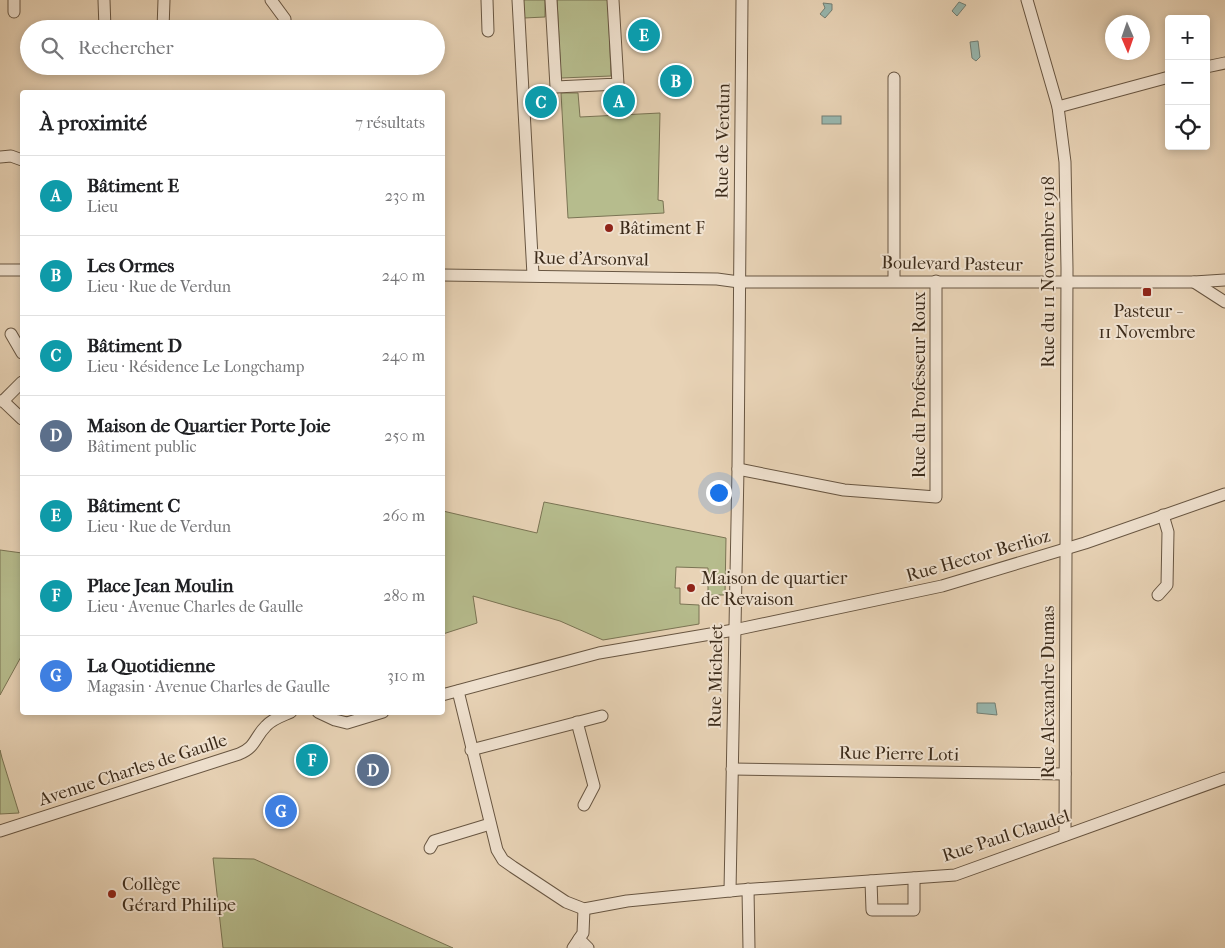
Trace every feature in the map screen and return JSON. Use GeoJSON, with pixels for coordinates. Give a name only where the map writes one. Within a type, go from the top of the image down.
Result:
{"type":"FeatureCollection","features":[{"type":"Feature","properties":{"kind":"street"},"geometry":{"type":"LineString","coordinates":[[14,0],[14,12]]}},
{"type":"Feature","properties":{"kind":"street"},"geometry":{"type":"LineString","coordinates":[[104,0],[105,20]]}},
{"type":"Feature","properties":{"kind":"street"},"geometry":{"type":"LineString","coordinates":[[163,20],[164,0]]}},
{"type":"Feature","properties":{"kind":"street"},"geometry":{"type":"LineString","coordinates":[[271,0],[285,20]]}},
{"type":"Feature","properties":{"kind":"street"},"geometry":{"type":"LineString","coordinates":[[487,0],[488,31]]}},
{"type":"Feature","properties":{"kind":"street"},"geometry":{"type":"LineString","coordinates":[[518,0],[533,275]]}},
{"type":"Feature","properties":{"kind":"street"},"geometry":{"type":"LineString","coordinates":[[551,0],[556,87],[618,84],[614,0]]}},
{"type":"Feature","properties":{"kind":"street","name":"Rue de Verdun"},"geometry":{"type":"LineString","coordinates":[[739,282],[742,0]]}},
{"type":"Feature","properties":{"kind":"street","name":"Rue du 11 Novembre 1918"},"geometry":{"type":"LineString","coordinates":[[1028,0],[1058,106],[1065,162],[1067,548]]}},
{"type":"Feature","properties":{"kind":"street"},"geometry":{"type":"LineString","coordinates":[[1210,67],[1225,62]]}},
{"type":"Feature","properties":{"kind":"street"},"geometry":{"type":"LineString","coordinates":[[894,78],[894,280]]}},
{"type":"Feature","properties":{"kind":"street"},"geometry":{"type":"LineString","coordinates":[[1058,106],[1165,78]]}},
{"type":"Feature","properties":{"kind":"street"},"geometry":{"type":"LineString","coordinates":[[0,157],[11,156],[20,159]]}},
{"type":"Feature","properties":{"kind":"street"},"geometry":{"type":"LineString","coordinates":[[0,270],[20,270]]}},
{"type":"Feature","properties":{"kind":"street","name":"Rue d'Arsonval"},"geometry":{"type":"LineString","coordinates":[[445,275],[716,279],[739,282]]}},
{"type":"Feature","properties":{"kind":"street","name":"Boulevard Pasteur"},"geometry":{"type":"LineString","coordinates":[[739,282],[894,280],[1194,282],[1225,280]]}},
{"type":"Feature","properties":{"kind":"street","name":"Rue du Professeur Roux"},"geometry":{"type":"LineString","coordinates":[[738,469],[844,490],[936,498],[936,281]]}},
{"type":"Feature","properties":{"kind":"street","name":"Rue Michelet"},"geometry":{"type":"LineString","coordinates":[[730,891],[738,469],[739,282]]}},
{"type":"Feature","properties":{"kind":"street"},"geometry":{"type":"LineString","coordinates":[[1194,282],[1225,302]]}},
{"type":"Feature","properties":{"kind":"street"},"geometry":{"type":"LineString","coordinates":[[11,334],[20,350]]}},
{"type":"Feature","properties":{"kind":"street"},"geometry":{"type":"LineString","coordinates":[[20,384],[2,401],[20,417]]}},
{"type":"Feature","properties":{"kind":"street","name":"Rue Hector Berlioz"},"geometry":{"type":"LineString","coordinates":[[734,630],[942,586],[1067,548],[1225,494]]}},
{"type":"Feature","properties":{"kind":"street"},"geometry":{"type":"LineString","coordinates":[[1158,595],[1167,585],[1168,532],[1163,515]]}},
{"type":"Feature","properties":{"kind":"street","name":"Rue Alexandre Dumas"},"geometry":{"type":"LineString","coordinates":[[1065,835],[1067,548]]}},
{"type":"Feature","properties":{"kind":"street"},"geometry":{"type":"LineString","coordinates":[[445,694],[599,653],[734,630]]}},
{"type":"Feature","properties":{"kind":"street"},"geometry":{"type":"LineString","coordinates":[[458,691],[497,850],[503,860],[566,902],[584,909],[583,933],[576,943],[588,948]]}},
{"type":"Feature","properties":{"kind":"street","name":"Avenue Charles de Gaulle"},"geometry":{"type":"LineString","coordinates":[[0,831],[249,750],[266,726],[284,715]]}},
{"type":"Feature","properties":{"kind":"street"},"geometry":{"type":"LineString","coordinates":[[324,715],[347,723],[373,715]]}},
{"type":"Feature","properties":{"kind":"street"},"geometry":{"type":"LineString","coordinates":[[471,750],[602,716]]}},
{"type":"Feature","properties":{"kind":"street"},"geometry":{"type":"LineString","coordinates":[[577,722],[594,786],[584,805]]}},
{"type":"Feature","properties":{"kind":"street","name":"Rue Pierre Loti"},"geometry":{"type":"LineString","coordinates":[[732,768],[1065,774]]}},
{"type":"Feature","properties":{"kind":"street","name":"Rue Paul Claudel"},"geometry":{"type":"LineString","coordinates":[[584,909],[628,901],[748,889],[955,874],[1225,778]]}},
{"type":"Feature","properties":{"kind":"street"},"geometry":{"type":"LineString","coordinates":[[430,848],[434,842],[490,824]]}},
{"type":"Feature","properties":{"kind":"street"},"geometry":{"type":"LineString","coordinates":[[871,881],[872,910],[914,910],[914,878]]}},
{"type":"Feature","properties":{"kind":"street"},"geometry":{"type":"LineString","coordinates":[[748,889],[749,948]]}},
{"type":"Feature","properties":{"kind":"green space"},"geometry":{"type":"Polygon","coordinates":[[[523,0],[545,0],[545,17],[524,18],[523,0]]]}},
{"type":"Feature","properties":{"kind":"green space"},"geometry":{"type":"Polygon","coordinates":[[[557,0],[608,0],[611,76],[561,78],[557,0]]]}},
{"type":"Feature","properties":{"kind":"green space"},"geometry":{"type":"Polygon","coordinates":[[[561,93],[578,93],[580,117],[660,113],[658,200],[663,201],[664,213],[568,218],[561,93]]]}},
{"type":"Feature","properties":{"kind":"green space"},"geometry":{"type":"Polygon","coordinates":[[[544,502],[726,538],[725,595],[708,595],[708,568],[676,567],[675,588],[680,588],[680,604],[699,605],[699,624],[603,640],[560,621],[473,596],[477,623],[445,633],[445,511],[537,533],[544,502]]]}},
{"type":"Feature","properties":{"kind":"green space"},"geometry":{"type":"Polygon","coordinates":[[[0,550],[20,553],[20,659],[0,695],[0,550]]]}},
{"type":"Feature","properties":{"kind":"green space"},"geometry":{"type":"Polygon","coordinates":[[[0,750],[2,758],[19,813],[0,814],[0,750]]]}},
{"type":"Feature","properties":{"kind":"green space"},"geometry":{"type":"Polygon","coordinates":[[[213,858],[254,859],[453,948],[223,948],[213,858]]]}},
{"type":"Feature","properties":{"kind":"water"},"geometry":{"type":"Polygon","coordinates":[[[959,2],[966,5],[957,16],[952,11],[959,2]]]}},
{"type":"Feature","properties":{"kind":"water"},"geometry":{"type":"Polygon","coordinates":[[[823,3],[832,4],[832,10],[825,18],[820,14],[825,8],[823,3]]]}},
{"type":"Feature","properties":{"kind":"water"},"geometry":{"type":"Polygon","coordinates":[[[978,41],[980,57],[976,61],[972,58],[970,42],[978,41]]]}},
{"type":"Feature","properties":{"kind":"water"},"geometry":{"type":"Polygon","coordinates":[[[822,116],[841,116],[841,124],[822,124],[822,116]]]}},
{"type":"Feature","properties":{"kind":"water"},"geometry":{"type":"Polygon","coordinates":[[[977,703],[995,703],[997,715],[977,713],[977,703]]]}},
{"type":"Feature","properties":{"kind":"place","name":"Bâtiment C"},"geometry":{"type":"Point","coordinates":[644,35]}},
{"type":"Feature","properties":{"kind":"place","name":"Les Ormes"},"geometry":{"type":"Point","coordinates":[676,81]}},
{"type":"Feature","properties":{"kind":"place","name":"Bâtiment E"},"geometry":{"type":"Point","coordinates":[619,101]}},
{"type":"Feature","properties":{"kind":"place","name":"Bâtiment D"},"geometry":{"type":"Point","coordinates":[541,102]}},
{"type":"Feature","properties":{"kind":"place","name":"Bâtiment F"},"geometry":{"type":"Point","coordinates":[609,228]}},
{"type":"Feature","properties":{"kind":"place","name":"Pasteur - 11 Novembre"},"geometry":{"type":"Point","coordinates":[1147,292]}},
{"type":"Feature","properties":{"kind":"place","name":"Maison de quartier de Revaison"},"geometry":{"type":"Point","coordinates":[691,588]}},
{"type":"Feature","properties":{"kind":"place","name":"Place Jean Moulin"},"geometry":{"type":"Point","coordinates":[312,760]}},
{"type":"Feature","properties":{"kind":"place","name":"Maison de Quartier Porte Joie"},"geometry":{"type":"Point","coordinates":[373,770]}},
{"type":"Feature","properties":{"kind":"place","name":"La Quotidienne"},"geometry":{"type":"Point","coordinates":[281,811]}},
{"type":"Feature","properties":{"kind":"place","name":"Collège Gérard Philipe"},"geometry":{"type":"Point","coordinates":[112,894]}}]}
